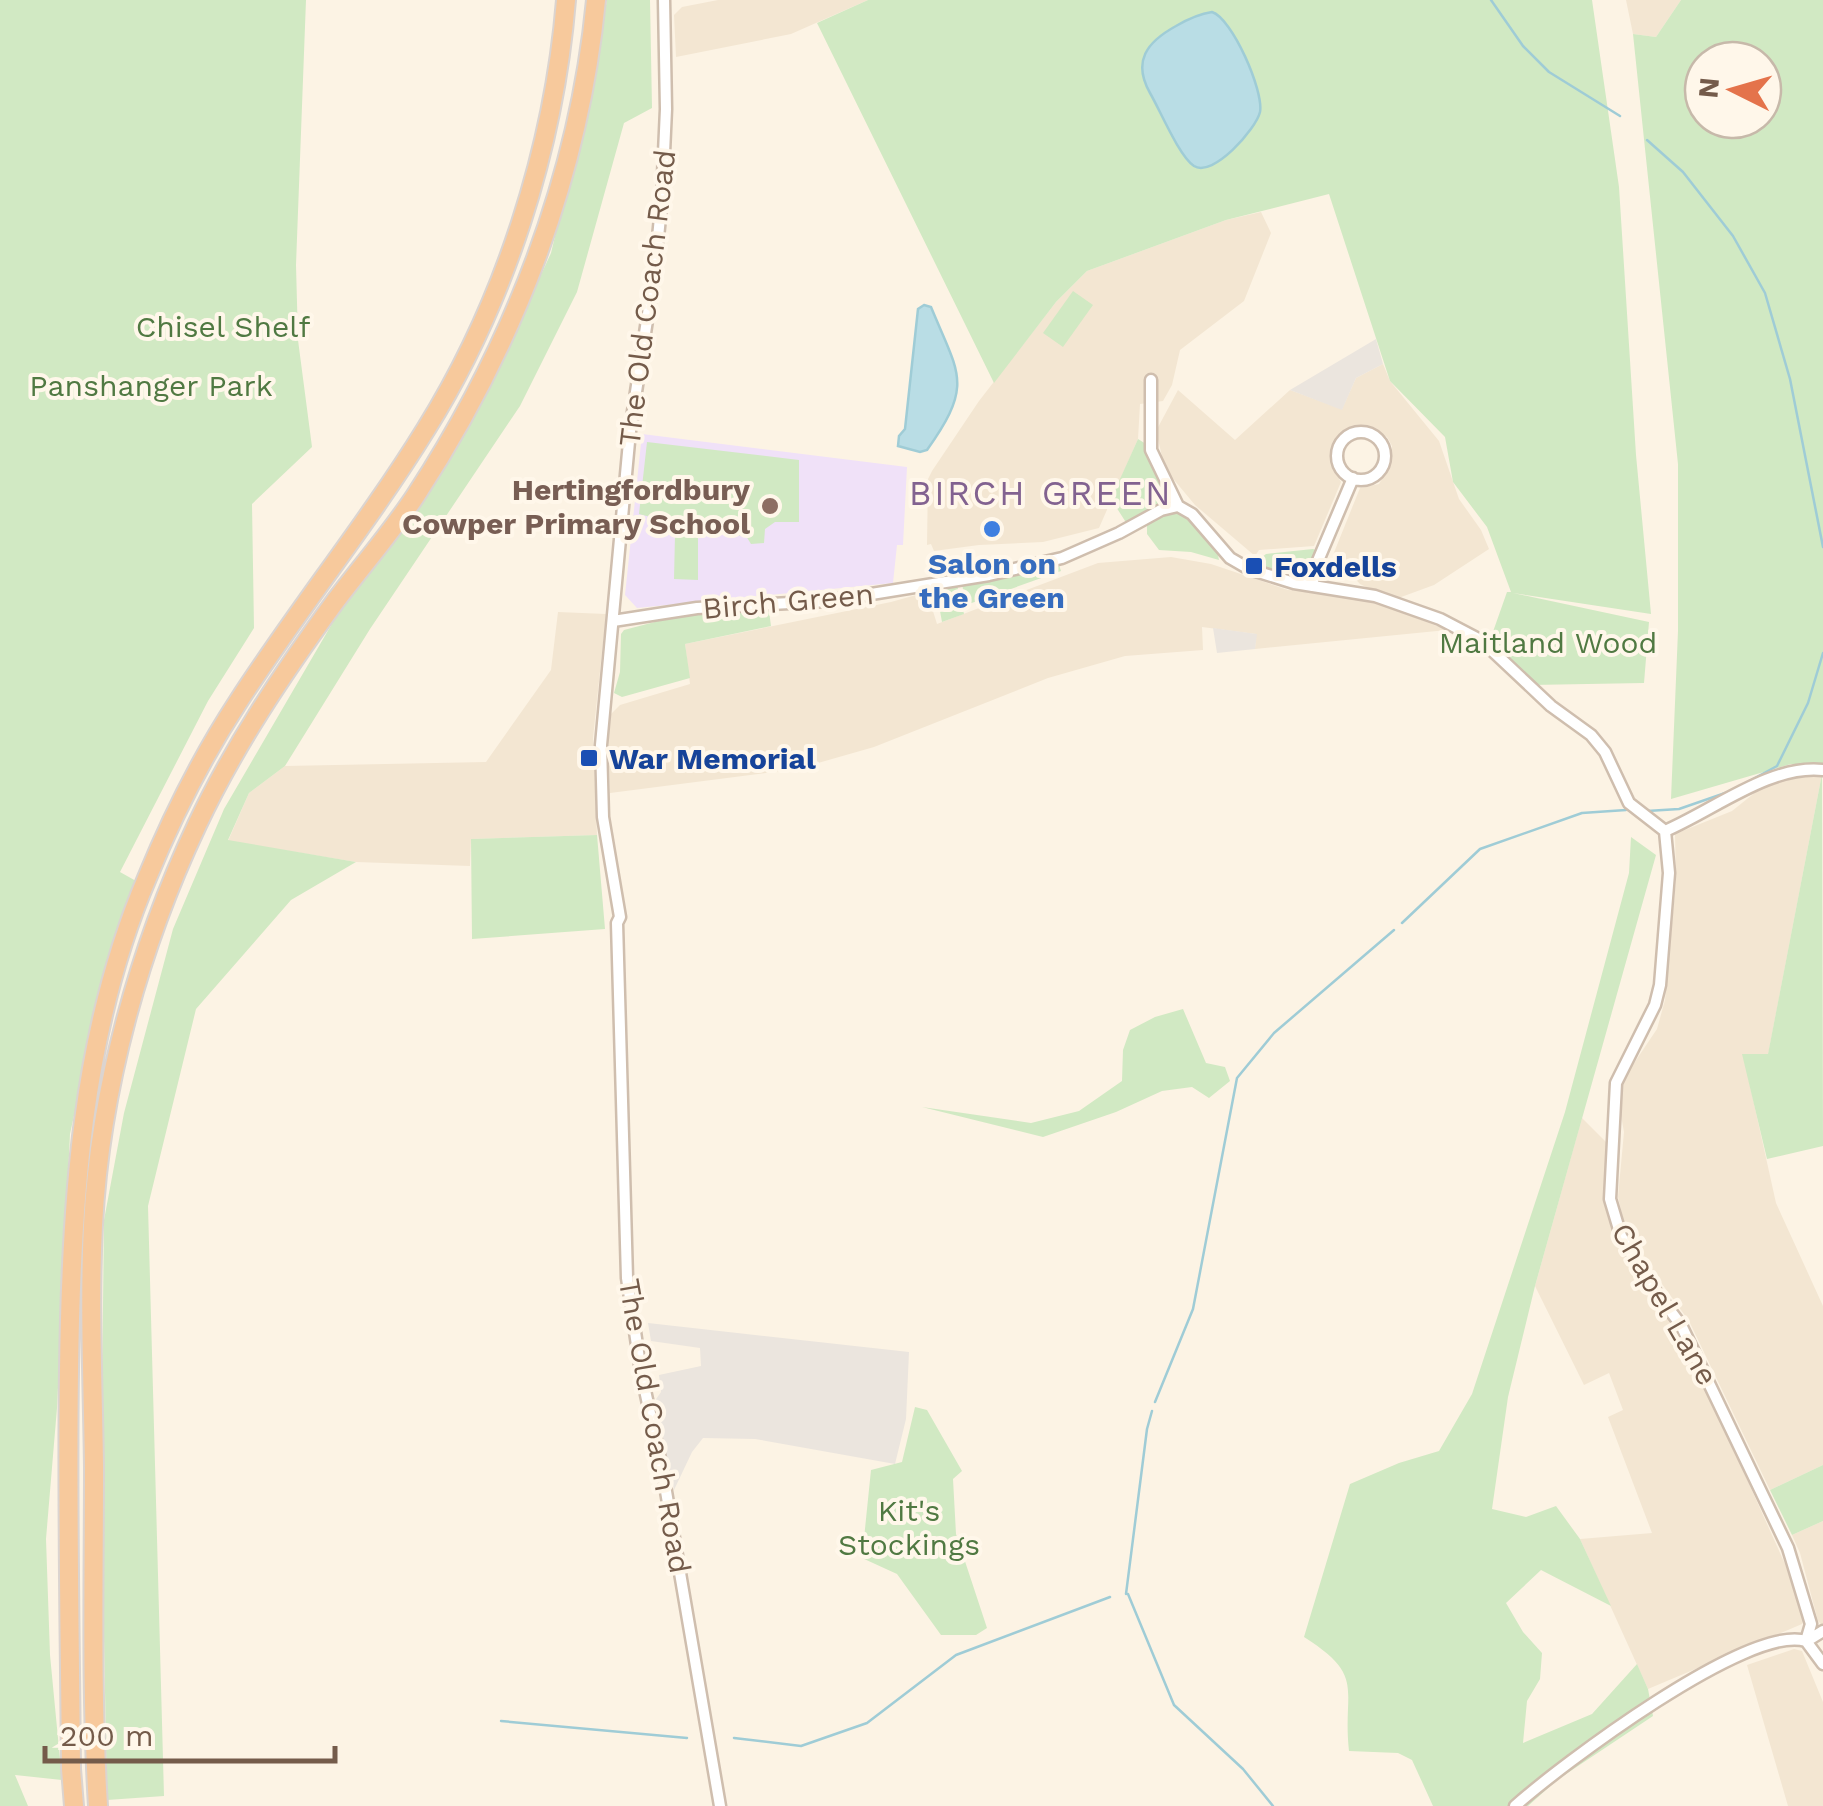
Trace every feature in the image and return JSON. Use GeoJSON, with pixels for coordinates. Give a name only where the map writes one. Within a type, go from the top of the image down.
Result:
{"type":"FeatureCollection","features":[{"type":"Feature","properties":{"kind":"highway"},"geometry":{"type":"LineString","coordinates":[[74,1806],[68,1460],[72,1240],[77,1174],[93,1070],[120,956],[146,879],[212,744],[264,663],[401,469],[474,338],[510,254],[530,190],[555,81],[566,0]]}},
{"type":"Feature","properties":{"kind":"highway"},"geometry":{"type":"LineString","coordinates":[[98,1806],[93,1640],[92,1300],[94,1224],[112,1078],[166,897],[220,778],[279,680],[414,498],[483,383],[504,338],[543,240],[574,135],[596,0]]}},
{"type":"Feature","properties":{"kind":"street","name":"The Old Coach Road"},"geometry":{"type":"LineString","coordinates":[[664,0],[666,108],[662,197],[653,285],[630,431],[600,789],[617,923],[628,1278],[640,1372],[662,1468],[720,1806]]}},
{"type":"Feature","properties":{"kind":"street"},"geometry":{"type":"LineString","coordinates":[[1151,380],[1151,450],[1178,506],[1192,514],[1230,558],[1264,574],[1375,596],[1440,620],[1482,642],[1551,706],[1591,735],[1605,752],[1630,802],[1665,831],[1770,776],[1808,768],[1823,770]]}},
{"type":"Feature","properties":{"kind":"street"},"geometry":{"type":"LineString","coordinates":[[1352,432],[1361,432],[1382,442],[1386,457],[1374,478],[1353,478],[1341,472],[1338,456],[1345,438],[1352,432]]}},
{"type":"Feature","properties":{"kind":"street"},"geometry":{"type":"LineString","coordinates":[[1312,586],[1317,564],[1353,478]]}},
{"type":"Feature","properties":{"kind":"street","name":"Birch Green"},"geometry":{"type":"LineString","coordinates":[[613,621],[696,608],[828,601],[989,575],[1062,558],[1160,510],[1178,506]]}},
{"type":"Feature","properties":{"kind":"street","name":"Chapel Lane"},"geometry":{"type":"LineString","coordinates":[[1665,831],[1669,873],[1660,985],[1616,1082],[1610,1198],[1621,1236],[1644,1276],[1681,1326],[1788,1548],[1811,1624],[1806,1642]]}},
{"type":"Feature","properties":{"kind":"street"},"geometry":{"type":"LineString","coordinates":[[1806,1642],[1823,1631]]}},
{"type":"Feature","properties":{"kind":"street"},"geometry":{"type":"LineString","coordinates":[[1515,1806],[1584,1749],[1679,1688],[1767,1646],[1792,1638],[1806,1642],[1823,1664]]}},
{"type":"Feature","properties":{"kind":"shaded area"},"geometry":{"type":"Polygon","coordinates":[[[718,0],[868,0],[791,34],[676,57],[674,15],[682,7],[718,0]]]}},
{"type":"Feature","properties":{"kind":"shaded area"},"geometry":{"type":"Polygon","coordinates":[[[1626,0],[1681,0],[1656,37],[1633,34],[1626,0]]]}},
{"type":"Feature","properties":{"kind":"shaded area"},"geometry":{"type":"Polygon","coordinates":[[[1261,212],[1271,233],[1244,301],[1180,350],[1172,385],[1163,401],[1140,404],[1138,439],[1099,528],[1043,542],[934,551],[931,544],[927,545],[928,479],[932,471],[979,401],[1056,302],[1087,271],[1226,220],[1261,212]]]}},
{"type":"Feature","properties":{"kind":"shaded area"},"geometry":{"type":"Polygon","coordinates":[[[1376,339],[1383,364],[1356,378],[1342,410],[1290,390],[1376,339]]]}},
{"type":"Feature","properties":{"kind":"shaded area"},"geometry":{"type":"Polygon","coordinates":[[[1383,364],[1390,381],[1439,441],[1459,499],[1489,549],[1434,585],[1393,600],[1360,584],[1333,555],[1360,488],[1379,484],[1390,465],[1392,446],[1387,437],[1359,425],[1344,430],[1331,456],[1332,467],[1341,482],[1314,546],[1259,550],[1255,556],[1195,505],[1165,469],[1156,431],[1178,390],[1235,440],[1290,390],[1342,409],[1356,378],[1383,364]]]}},
{"type":"Feature","properties":{"kind":"shaded area","name":"Hertingfordbury Cowper Primary School"},"geometry":{"type":"Polygon","coordinates":[[[642,434],[907,467],[903,545],[897,545],[893,583],[637,608],[625,595],[642,434]]]}},
{"type":"Feature","properties":{"kind":"shaded area"},"geometry":{"type":"Polygon","coordinates":[[[1171,557],[1211,564],[1288,590],[1358,595],[1447,630],[1255,649],[1256,634],[1202,627],[1203,650],[1125,656],[1048,678],[874,747],[797,769],[610,793],[611,714],[620,705],[690,684],[685,644],[927,592],[937,624],[1098,563],[1171,557]]]}},
{"type":"Feature","properties":{"kind":"shaded area"},"geometry":{"type":"Polygon","coordinates":[[[558,612],[606,614],[593,738],[597,835],[471,839],[470,866],[356,862],[228,841],[249,793],[285,766],[486,762],[551,670],[558,612]]]}},
{"type":"Feature","properties":{"kind":"shaded area"},"geometry":{"type":"Polygon","coordinates":[[[1213,628],[1257,634],[1255,649],[1217,653],[1213,628]]]}},
{"type":"Feature","properties":{"kind":"shaded area"},"geometry":{"type":"Polygon","coordinates":[[[1794,772],[1822,774],[1768,1055],[1743,1054],[1776,1203],[1823,1306],[1823,1465],[1770,1490],[1689,1321],[1627,1236],[1618,1197],[1624,1132],[1618,1099],[1622,1081],[1657,1029],[1665,1000],[1676,880],[1675,834],[1732,811],[1757,791],[1794,772]]]}},
{"type":"Feature","properties":{"kind":"shaded area"},"geometry":{"type":"Polygon","coordinates":[[[1582,1118],[1608,1144],[1604,1199],[1618,1247],[1674,1329],[1714,1406],[1785,1564],[1804,1620],[1648,1689],[1580,1539],[1652,1533],[1608,1417],[1623,1410],[1609,1373],[1584,1385],[1535,1286],[1582,1118]]]}},
{"type":"Feature","properties":{"kind":"shaded area"},"geometry":{"type":"Polygon","coordinates":[[[648,1323],[909,1352],[906,1419],[895,1464],[755,1439],[703,1438],[674,1490],[654,1402],[661,1392],[659,1375],[701,1366],[700,1348],[651,1341],[648,1323]]]}},
{"type":"Feature","properties":{"kind":"shaded area"},"geometry":{"type":"Polygon","coordinates":[[[1823,1521],[1823,1624],[1821,1624],[1792,1535],[1823,1521]]]}},
{"type":"Feature","properties":{"kind":"shaded area"},"geometry":{"type":"Polygon","coordinates":[[[1794,1649],[1802,1651],[1823,1702],[1823,1806],[1788,1806],[1747,1665],[1794,1649]]]}},
{"type":"Feature","properties":{"kind":"green space","name":"Panshanger Park"},"geometry":{"type":"Polygon","coordinates":[[[0,0],[306,0],[296,265],[298,340],[312,447],[252,504],[254,628],[208,701],[120,872],[136,881],[109,953],[70,1134],[57,1408],[46,1539],[50,1655],[62,1780],[15,1775],[28,1806],[0,1806],[0,0]]]}},
{"type":"Feature","properties":{"kind":"green space"},"geometry":{"type":"Polygon","coordinates":[[[607,0],[650,0],[652,108],[624,123],[577,292],[520,406],[370,629],[285,766],[249,793],[228,840],[356,862],[291,900],[196,1009],[148,1206],[164,1796],[107,1800],[101,1473],[104,1220],[124,1113],[173,929],[224,809],[333,622],[481,405],[551,253],[592,82],[607,0]]]}},
{"type":"Feature","properties":{"kind":"green space","name":"Maitland Wood"},"geometry":{"type":"Polygon","coordinates":[[[868,0],[1592,0],[1619,187],[1636,455],[1651,614],[1513,593],[1649,622],[1644,683],[1531,685],[1489,643],[1507,592],[1511,592],[1487,527],[1453,482],[1445,437],[1390,381],[1329,194],[1226,220],[1087,271],[1056,302],[994,383],[817,23],[868,0]]]}},
{"type":"Feature","properties":{"kind":"green space"},"geometry":{"type":"Polygon","coordinates":[[[1681,0],[1823,0],[1823,767],[1791,764],[1671,799],[1678,631],[1678,464],[1633,34],[1656,37],[1681,0]]]}},
{"type":"Feature","properties":{"kind":"green space"},"geometry":{"type":"Polygon","coordinates":[[[1073,291],[1093,305],[1063,347],[1043,333],[1073,291]]]}},
{"type":"Feature","properties":{"kind":"green space"},"geometry":{"type":"Polygon","coordinates":[[[1138,439],[1146,444],[1170,500],[1127,524],[1111,499],[1138,439]]]}},
{"type":"Feature","properties":{"kind":"green space"},"geometry":{"type":"Polygon","coordinates":[[[647,442],[799,460],[799,522],[775,522],[765,529],[764,543],[751,544],[746,536],[712,525],[639,514],[647,442]]]}},
{"type":"Feature","properties":{"kind":"green space"},"geometry":{"type":"Polygon","coordinates":[[[1178,512],[1204,532],[1219,560],[1191,552],[1159,550],[1147,534],[1147,524],[1164,514],[1178,512]]]}},
{"type":"Feature","properties":{"kind":"green space"},"geometry":{"type":"Polygon","coordinates":[[[698,534],[698,580],[674,579],[675,535],[698,534]]]}},
{"type":"Feature","properties":{"kind":"green space"},"geometry":{"type":"Polygon","coordinates":[[[1318,551],[1304,578],[1253,564],[1266,554],[1318,551]]]}},
{"type":"Feature","properties":{"kind":"green space"},"geometry":{"type":"Polygon","coordinates":[[[1058,562],[1061,571],[966,605],[962,584],[1015,576],[1018,571],[1058,562]]]}},
{"type":"Feature","properties":{"kind":"green space"},"geometry":{"type":"Polygon","coordinates":[[[957,585],[964,614],[942,622],[936,589],[957,585]]]}},
{"type":"Feature","properties":{"kind":"green space"},"geometry":{"type":"Polygon","coordinates":[[[769,611],[771,626],[685,644],[690,678],[622,697],[614,693],[624,630],[693,612],[769,611]]]}},
{"type":"Feature","properties":{"kind":"green space"},"geometry":{"type":"Polygon","coordinates":[[[1822,774],[1823,1146],[1767,1159],[1742,1054],[1768,1054],[1822,774]]]}},
{"type":"Feature","properties":{"kind":"green space"},"geometry":{"type":"Polygon","coordinates":[[[597,835],[605,929],[472,939],[471,839],[597,835]]]}},
{"type":"Feature","properties":{"kind":"green space"},"geometry":{"type":"Polygon","coordinates":[[[1631,837],[1656,855],[1535,1286],[1508,1397],[1492,1509],[1526,1517],[1556,1506],[1580,1539],[1611,1606],[1541,1570],[1506,1603],[1523,1632],[1542,1653],[1540,1679],[1527,1701],[1523,1743],[1592,1714],[1637,1664],[1648,1689],[1653,1716],[1557,1780],[1528,1806],[1433,1806],[1412,1760],[1398,1753],[1349,1751],[1348,1685],[1344,1674],[1337,1663],[1304,1637],[1350,1484],[1439,1451],[1472,1394],[1565,1112],[1629,873],[1631,837]]]}},
{"type":"Feature","properties":{"kind":"green space"},"geometry":{"type":"Polygon","coordinates":[[[1183,1009],[1206,1063],[1225,1067],[1230,1081],[1209,1098],[1192,1087],[1162,1091],[1116,1112],[1043,1137],[922,1107],[1031,1123],[1079,1111],[1122,1081],[1123,1050],[1130,1030],[1183,1009]]]}},
{"type":"Feature","properties":{"kind":"green space","name":"Kit's Stockings"},"geometry":{"type":"Polygon","coordinates":[[[915,1407],[927,1410],[962,1471],[953,1479],[956,1534],[987,1628],[976,1635],[941,1635],[897,1574],[862,1558],[871,1470],[902,1462],[915,1407]]]}},
{"type":"Feature","properties":{"kind":"green space"},"geometry":{"type":"Polygon","coordinates":[[[1823,1465],[1823,1521],[1792,1535],[1770,1490],[1823,1465]]]}},
{"type":"Feature","properties":{"kind":"water"},"geometry":{"type":"Polygon","coordinates":[[[1212,12],[1228,27],[1245,56],[1257,88],[1260,112],[1233,150],[1202,168],[1188,161],[1176,143],[1142,71],[1145,54],[1157,39],[1193,17],[1212,12]]]}},
{"type":"Feature","properties":{"kind":"water"},"geometry":{"type":"Polygon","coordinates":[[[924,305],[931,307],[957,379],[956,394],[942,428],[927,450],[920,452],[898,446],[905,429],[918,309],[924,305]]]}},
{"type":"Feature","properties":{"kind":"waterway"},"geometry":{"type":"LineString","coordinates":[[1491,0],[1523,46],[1549,72],[1620,116]]}},
{"type":"Feature","properties":{"kind":"waterway"},"geometry":{"type":"LineString","coordinates":[[1647,140],[1683,172],[1733,236],[1765,293],[1790,379],[1823,547]]}},
{"type":"Feature","properties":{"kind":"waterway"},"geometry":{"type":"LineString","coordinates":[[1742,785],[1777,766],[1808,703],[1823,653]]}},
{"type":"Feature","properties":{"kind":"waterway"},"geometry":{"type":"LineString","coordinates":[[1647,811],[1679,809],[1731,791]]}},
{"type":"Feature","properties":{"kind":"waterway"},"geometry":{"type":"LineString","coordinates":[[1402,923],[1480,849],[1582,813],[1626,810]]}},
{"type":"Feature","properties":{"kind":"waterway"},"geometry":{"type":"LineString","coordinates":[[1155,1402],[1193,1309],[1237,1078],[1274,1033],[1394,930]]}},
{"type":"Feature","properties":{"kind":"waterway"},"geometry":{"type":"LineString","coordinates":[[1126,1594],[1152,1411]]}},
{"type":"Feature","properties":{"kind":"waterway"},"geometry":{"type":"LineString","coordinates":[[1128,1594],[1174,1705],[1243,1769],[1273,1806]]}},
{"type":"Feature","properties":{"kind":"waterway"},"geometry":{"type":"LineString","coordinates":[[734,1738],[801,1746],[867,1723],[956,1655],[1110,1597]]}},
{"type":"Feature","properties":{"kind":"waterway"},"geometry":{"type":"LineString","coordinates":[[501,1721],[687,1738]]}},
{"type":"Feature","properties":{"kind":"place","name":"Hertingfordbury Cowper Primary School"},"geometry":{"type":"Point","coordinates":[770,506]}},
{"type":"Feature","properties":{"kind":"place","name":"Salon on the Green"},"geometry":{"type":"Point","coordinates":[992,529]}},
{"type":"Feature","properties":{"kind":"place","name":"Foxdells"},"geometry":{"type":"Point","coordinates":[1254,566]}},
{"type":"Feature","properties":{"kind":"place","name":"War Memorial"},"geometry":{"type":"Point","coordinates":[589,758]}},
{"type":"Feature","properties":{"kind":"district","name":"BIRCH GREEN"},"geometry":{"type":"Point","coordinates":[1041,493]}},
{"type":"Feature","properties":{"kind":"park label","name":"Chisel Shelf"},"geometry":{"type":"Point","coordinates":[223,326]}}]}
